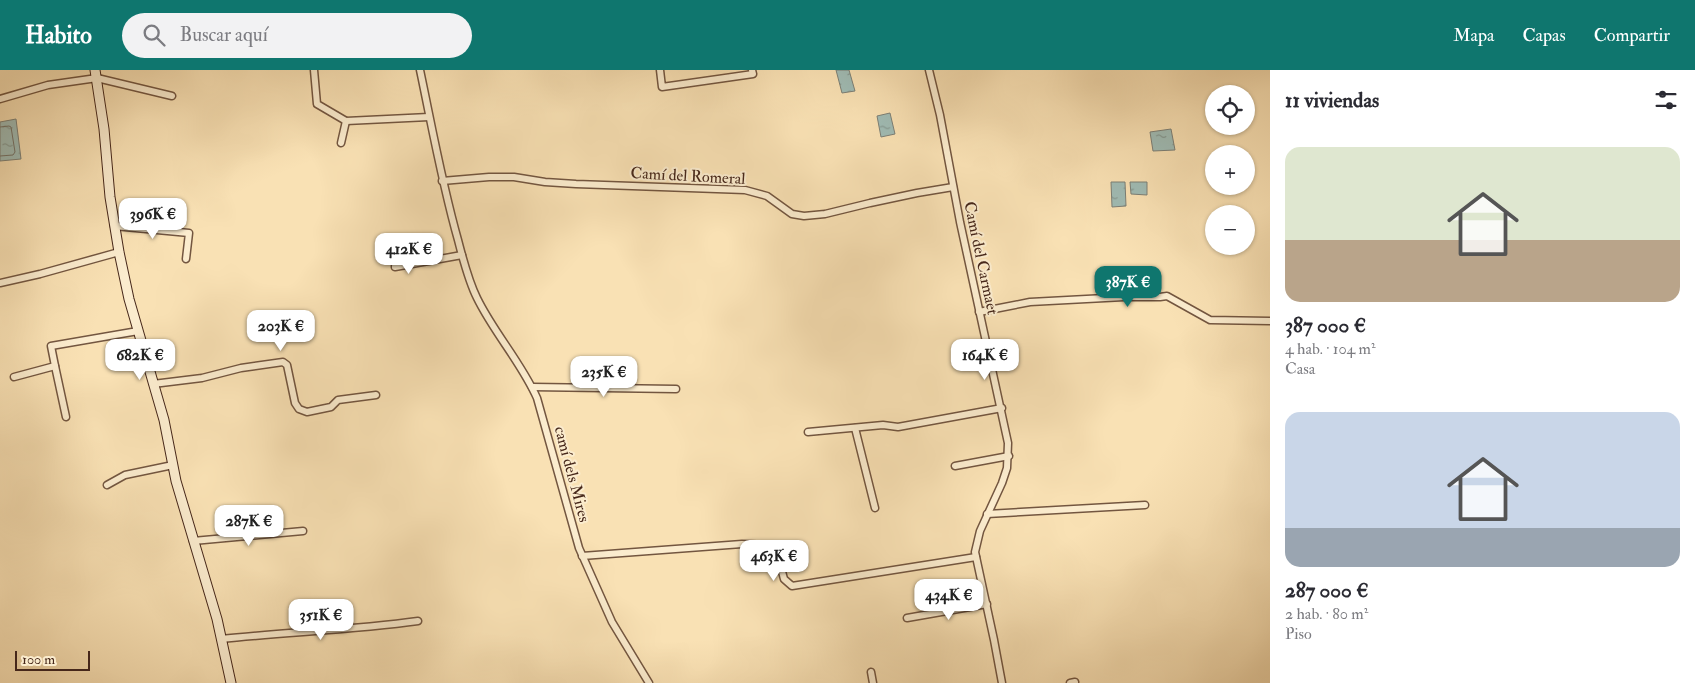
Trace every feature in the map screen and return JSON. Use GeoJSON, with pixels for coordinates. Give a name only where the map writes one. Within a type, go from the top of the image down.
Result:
{"type":"FeatureCollection","features":[{"type":"Feature","properties":{"kind":"main road"},"geometry":{"type":"LineString","coordinates":[[96,74],[114,226],[129,299],[164,420],[173,465],[193,541],[217,619],[231,683]]}},
{"type":"Feature","properties":{"kind":"street"},"geometry":{"type":"LineString","coordinates":[[314,70],[317,104],[346,121],[429,118]]}},
{"type":"Feature","properties":{"kind":"street","name":"camí dels Mires"},"geometry":{"type":"LineString","coordinates":[[420,70],[442,181],[462,255],[477,297],[532,386],[542,410],[578,548],[612,622],[649,683]]}},
{"type":"Feature","properties":{"kind":"street"},"geometry":{"type":"LineString","coordinates":[[660,70],[662,87],[753,74],[752,70]]}},
{"type":"Feature","properties":{"kind":"street","name":"Camí del Carmaet"},"geometry":{"type":"LineString","coordinates":[[929,70],[1008,443],[1008,468],[980,531],[975,552],[1002,683]]}},
{"type":"Feature","properties":{"kind":"street"},"geometry":{"type":"LineString","coordinates":[[0,99],[96,74],[172,96]]}},
{"type":"Feature","properties":{"kind":"street"},"geometry":{"type":"LineString","coordinates":[[341,143],[346,121]]}},
{"type":"Feature","properties":{"kind":"street","name":"Camí del Romeral"},"geometry":{"type":"LineString","coordinates":[[442,181],[514,177],[544,182],[576,184],[745,190],[767,196],[792,214],[804,216],[826,214],[917,193],[953,187]]}},
{"type":"Feature","properties":{"kind":"street"},"geometry":{"type":"LineString","coordinates":[[114,226],[190,233],[186,259]]}},
{"type":"Feature","properties":{"kind":"street"},"geometry":{"type":"LineString","coordinates":[[397,243],[395,267],[462,255]]}},
{"type":"Feature","properties":{"kind":"street"},"geometry":{"type":"LineString","coordinates":[[0,283],[119,252]]}},
{"type":"Feature","properties":{"kind":"street"},"geometry":{"type":"LineString","coordinates":[[979,312],[1030,302],[1166,296],[1210,320],[1270,321]]}},
{"type":"Feature","properties":{"kind":"street"},"geometry":{"type":"LineString","coordinates":[[66,417],[51,346],[138,331]]}},
{"type":"Feature","properties":{"kind":"street"},"geometry":{"type":"LineString","coordinates":[[154,384],[202,378],[240,368],[283,362],[287,365],[295,403],[299,409],[307,412],[331,407],[338,400],[376,395]]}},
{"type":"Feature","properties":{"kind":"street"},"geometry":{"type":"LineString","coordinates":[[14,377],[55,366]]}},
{"type":"Feature","properties":{"kind":"street"},"geometry":{"type":"LineString","coordinates":[[532,386],[676,389]]}},
{"type":"Feature","properties":{"kind":"street"},"geometry":{"type":"LineString","coordinates":[[808,432],[883,425],[898,427],[1002,408]]}},
{"type":"Feature","properties":{"kind":"street"},"geometry":{"type":"LineString","coordinates":[[855,428],[875,508]]}},
{"type":"Feature","properties":{"kind":"street"},"geometry":{"type":"LineString","coordinates":[[955,466],[1009,456]]}},
{"type":"Feature","properties":{"kind":"street"},"geometry":{"type":"LineString","coordinates":[[106,485],[125,475],[173,465]]}},
{"type":"Feature","properties":{"kind":"street"},"geometry":{"type":"LineString","coordinates":[[987,514],[1145,505]]}},
{"type":"Feature","properties":{"kind":"street"},"geometry":{"type":"LineString","coordinates":[[193,541],[303,531]]}},
{"type":"Feature","properties":{"kind":"street"},"geometry":{"type":"LineString","coordinates":[[582,556],[742,544],[775,545],[784,579],[792,586],[976,557]]}},
{"type":"Feature","properties":{"kind":"street"},"geometry":{"type":"LineString","coordinates":[[907,618],[987,604]]}},
{"type":"Feature","properties":{"kind":"street"},"geometry":{"type":"LineString","coordinates":[[221,639],[277,633],[374,627],[418,621]]}},
{"type":"Feature","properties":{"kind":"street"},"geometry":{"type":"LineString","coordinates":[[871,672],[873,683]]}},
{"type":"Feature","properties":{"kind":"water"},"geometry":{"type":"Polygon","coordinates":[[[836,70],[849,70],[855,91],[842,93],[836,70]]]}},
{"type":"Feature","properties":{"kind":"water"},"geometry":{"type":"Polygon","coordinates":[[[890,113],[895,134],[881,137],[877,116],[890,113]]]}},
{"type":"Feature","properties":{"kind":"water"},"geometry":{"type":"Polygon","coordinates":[[[16,119],[21,159],[0,161],[0,122],[16,119]]]}},
{"type":"Feature","properties":{"kind":"water"},"geometry":{"type":"Polygon","coordinates":[[[1171,129],[1175,150],[1153,151],[1150,132],[1171,129]]]}},
{"type":"Feature","properties":{"kind":"water"},"geometry":{"type":"Polygon","coordinates":[[[1111,182],[1125,182],[1126,206],[1112,207],[1111,182]]]}},
{"type":"Feature","properties":{"kind":"water"},"geometry":{"type":"Polygon","coordinates":[[[1130,182],[1147,182],[1147,195],[1131,194],[1130,182]]]}}]}
